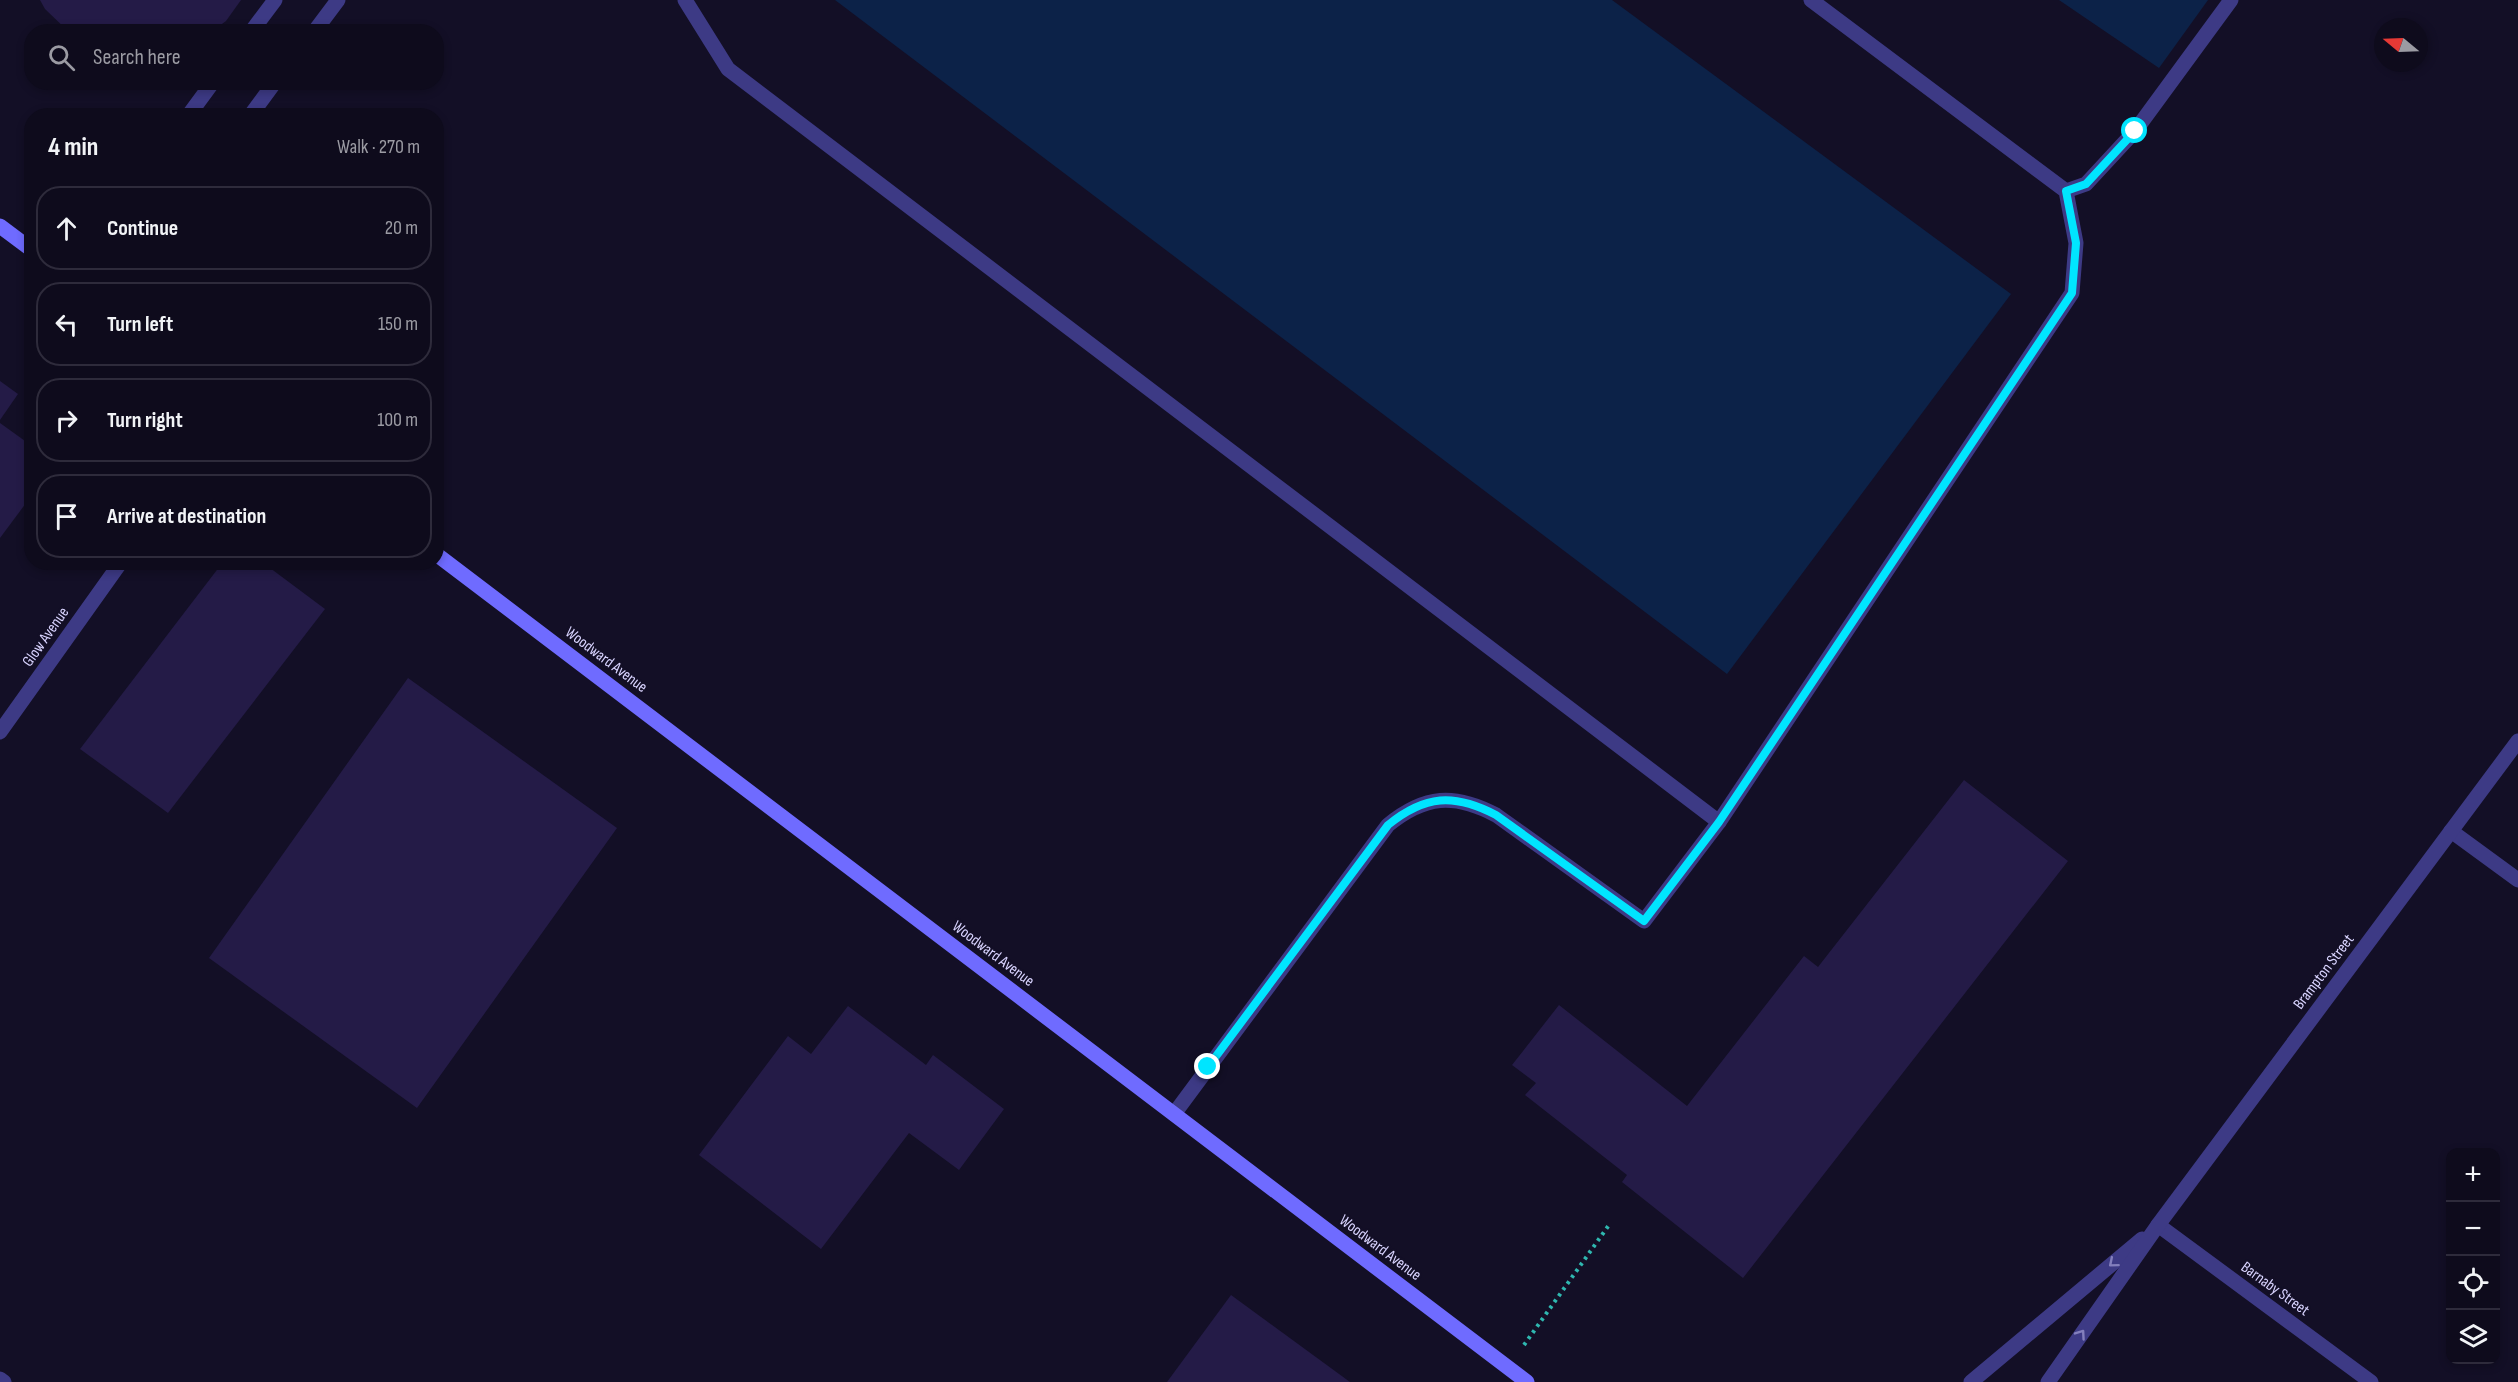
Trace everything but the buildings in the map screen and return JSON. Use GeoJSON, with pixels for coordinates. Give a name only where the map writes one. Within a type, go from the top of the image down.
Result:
{"type":"FeatureCollection","features":[{"type":"Feature","properties":{"kind":"main road"},"geometry":{"type":"LineString","coordinates":[[0,226],[24,244]]}},
{"type":"Feature","properties":{"kind":"main road","name":"Woodward Avenue"},"geometry":{"type":"LineString","coordinates":[[444,560],[1527,1382]]}},
{"type":"Feature","properties":{"kind":"street"},"geometry":{"type":"LineString","coordinates":[[258,24],[275,0]]}},
{"type":"Feature","properties":{"kind":"street"},"geometry":{"type":"LineString","coordinates":[[320,24],[338,0]]}},
{"type":"Feature","properties":{"kind":"street"},"geometry":{"type":"LineString","coordinates":[[685,0],[728,69],[1719,822]]}},
{"type":"Feature","properties":{"kind":"street"},"geometry":{"type":"LineString","coordinates":[[1174,1114],[1388,825],[1406,811],[1428,802],[1452,799],[1475,804],[1496,815],[1644,921],[1719,822],[2072,293],[2076,243],[2066,191],[1811,0]]}},
{"type":"Feature","properties":{"kind":"street"},"geometry":{"type":"LineString","coordinates":[[2066,191],[2086,184],[2135,131],[2231,0]]}},
{"type":"Feature","properties":{"kind":"street"},"geometry":{"type":"LineString","coordinates":[[194,108],[207,90]]}},
{"type":"Feature","properties":{"kind":"street"},"geometry":{"type":"LineString","coordinates":[[256,108],[269,90]]}},
{"type":"Feature","properties":{"kind":"street","name":"Glow Avenue"},"geometry":{"type":"LineString","coordinates":[[0,732],[115,570]]}},
{"type":"Feature","properties":{"kind":"street","name":"Brampton Street"},"geometry":{"type":"LineString","coordinates":[[2048,1382],[2158,1225],[2518,741]]}},
{"type":"Feature","properties":{"kind":"street"},"geometry":{"type":"LineString","coordinates":[[2451,831],[2518,880]]}},
{"type":"Feature","properties":{"kind":"street","name":"Brampton Street"},"geometry":{"type":"LineString","coordinates":[[1971,1382],[2158,1225]]}},
{"type":"Feature","properties":{"kind":"street","name":"Barnaby Street"},"geometry":{"type":"LineString","coordinates":[[2158,1225],[2371,1382]]}},
{"type":"Feature","properties":{"kind":"street"},"geometry":{"type":"LineString","coordinates":[[0,1379],[4,1382]]}},
{"type":"Feature","properties":{"kind":"path"},"geometry":{"type":"LineString","coordinates":[[1508,1368],[1609,1225]]}},
{"type":"Feature","properties":{"kind":"water"},"geometry":{"type":"Polygon","coordinates":[[[835,0],[1612,0],[2011,294],[1727,674],[835,0]]]}},
{"type":"Feature","properties":{"kind":"water"},"geometry":{"type":"Polygon","coordinates":[[[2059,0],[2208,0],[2159,68],[2059,0]]]}},
{"type":"Feature","properties":{"kind":"route"},"geometry":{"type":"LineString","coordinates":[[1208,1067],[1388,825],[1406,811],[1428,802],[1452,799],[1475,804],[1496,815],[1644,921],[1719,822],[2072,293],[2076,243],[2066,191],[2086,184],[2135,131]]}}]}
